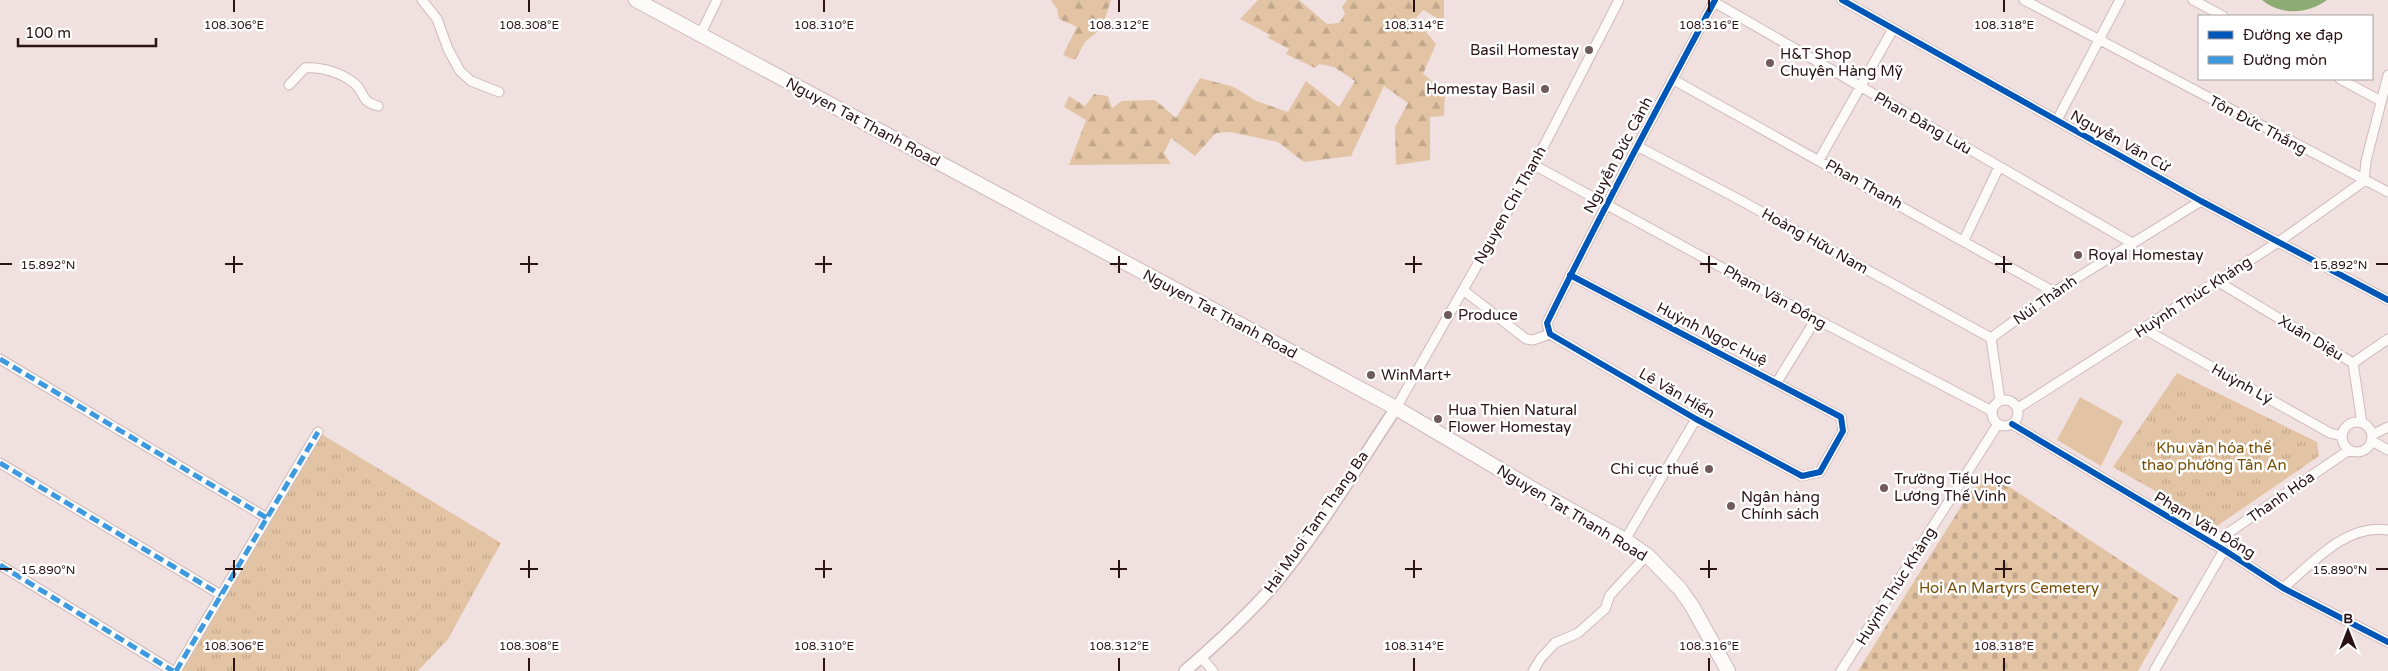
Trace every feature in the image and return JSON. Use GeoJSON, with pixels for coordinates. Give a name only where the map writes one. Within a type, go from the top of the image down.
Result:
{"type":"FeatureCollection","features":[{"type":"Feature","properties":{"kind":"main road","name":"Nguyen Tat Thanh Road"},"geometry":{"type":"LineString","coordinates":[[636,0],[1396,408],[1538,492],[1625,540],[1647,554],[1670,578],[1692,606],[1728,671]]}},
{"type":"Feature","properties":{"kind":"street"},"geometry":{"type":"LineString","coordinates":[[422,0],[437,19],[448,49],[460,71],[471,81],[499,92]]}},
{"type":"Feature","properties":{"kind":"street"},"geometry":{"type":"LineString","coordinates":[[700,35],[717,0]]}},
{"type":"Feature","properties":{"kind":"street","name":"Nguyen Chi Thanh"},"geometry":{"type":"LineString","coordinates":[[1396,408],[1534,165],[1619,0]]}},
{"type":"Feature","properties":{"kind":"street","name":"Nguyễn Văn Cừ"},"geometry":{"type":"LineString","coordinates":[[1842,0],[2201,201],[2280,241],[2388,300]]}},
{"type":"Feature","properties":{"kind":"street","name":"Tôn Đức Thắng"},"geometry":{"type":"LineString","coordinates":[[2024,0],[2099,42],[2388,192]]}},
{"type":"Feature","properties":{"kind":"street"},"geometry":{"type":"LineString","coordinates":[[2057,120],[2120,0]]}},
{"type":"Feature","properties":{"kind":"street"},"geometry":{"type":"LineString","coordinates":[[2193,0],[2221,15]]}},
{"type":"Feature","properties":{"kind":"street","name":"Nguyễn Đức Cảnh"},"geometry":{"type":"LineString","coordinates":[[1550,334],[1547,323],[1605,204],[1715,1]]}},
{"type":"Feature","properties":{"kind":"street","name":"Phan Đăng Lưu"},"geometry":{"type":"LineString","coordinates":[[1715,1],[2132,243]]}},
{"type":"Feature","properties":{"kind":"street"},"geometry":{"type":"LineString","coordinates":[[1819,160],[1893,29]]}},
{"type":"Feature","properties":{"kind":"street"},"geometry":{"type":"LineString","coordinates":[[289,85],[306,68],[332,72],[353,82],[366,102],[378,106]]}},
{"type":"Feature","properties":{"kind":"street"},"geometry":{"type":"LineString","coordinates":[[2364,181],[2366,161],[2388,75]]}},
{"type":"Feature","properties":{"kind":"street","name":"Phan Thanh"},"geometry":{"type":"LineString","coordinates":[[1672,79],[1964,240],[2054,292]]}},
{"type":"Feature","properties":{"kind":"street"},"geometry":{"type":"LineString","coordinates":[[2342,80],[2381,101]]}},
{"type":"Feature","properties":{"kind":"street","name":"Hoàng Hữu Nam"},"geometry":{"type":"LineString","coordinates":[[1637,146],[1740,200],[1991,338]]}},
{"type":"Feature","properties":{"kind":"street","name":"Phạm Văn Đồng"},"geometry":{"type":"LineString","coordinates":[[1534,165],[1816,319],[1992,411]]}},
{"type":"Feature","properties":{"kind":"street"},"geometry":{"type":"LineString","coordinates":[[1964,240],[1999,166]]}},
{"type":"Feature","properties":{"kind":"street","name":"Huỳnh Thúc Kháng"},"geometry":{"type":"LineString","coordinates":[[2018,408],[2280,241],[2364,181]]}},
{"type":"Feature","properties":{"kind":"street","name":"Núi Thành"},"geometry":{"type":"LineString","coordinates":[[1991,338],[2054,292],[2201,201]]}},
{"type":"Feature","properties":{"kind":"street","name":"Huỳnh Ngọc Huệ"},"geometry":{"type":"LineString","coordinates":[[1570,275],[1841,417],[1843,431],[1820,472],[1802,476]]}},
{"type":"Feature","properties":{"kind":"street","name":"Xuân Diệu"},"geometry":{"type":"LineString","coordinates":[[2217,281],[2353,363],[2362,423]]}},
{"type":"Feature","properties":{"kind":"street"},"geometry":{"type":"LineString","coordinates":[[1463,290],[1526,339],[1533,340],[1550,334]]}},
{"type":"Feature","properties":{"kind":"street"},"geometry":{"type":"LineString","coordinates":[[1777,382],[1816,319]]}},
{"type":"Feature","properties":{"kind":"street","name":"Huỳnh Lý"},"geometry":{"type":"LineString","coordinates":[[2144,329],[2330,433],[2342,436]]}},
{"type":"Feature","properties":{"kind":"street","name":"Lê Văn Hiến"},"geometry":{"type":"LineString","coordinates":[[1550,334],[1696,419],[1802,476]]}},
{"type":"Feature","properties":{"kind":"street"},"geometry":{"type":"LineString","coordinates":[[1991,338],[2000,400]]}},
{"type":"Feature","properties":{"kind":"street"},"geometry":{"type":"LineString","coordinates":[[2353,363],[2388,339]]}},
{"type":"Feature","properties":{"kind":"street"},"geometry":{"type":"LineString","coordinates":[[0,359],[267,518]]}},
{"type":"Feature","properties":{"kind":"street"},"geometry":{"type":"LineString","coordinates":[[2000,400],[2012,401],[2018,408],[2017,420],[2012,424],[1998,424],[1994,420],[1993,406],[2000,400]]}},
{"type":"Feature","properties":{"kind":"street","name":"Hai Muoi Tam Thang Ba"},"geometry":{"type":"LineString","coordinates":[[1185,671],[1238,625],[1274,585],[1309,537],[1396,408]]}},
{"type":"Feature","properties":{"kind":"street"},"geometry":{"type":"LineString","coordinates":[[1625,540],[1696,419]]}},
{"type":"Feature","properties":{"kind":"street"},"geometry":{"type":"LineString","coordinates":[[2388,427],[2372,438],[2366,450],[2358,452],[2349,450],[2344,445],[2342,436],[2346,428],[2354,423],[2362,423],[2370,429],[2372,438],[2388,450]]}},
{"type":"Feature","properties":{"kind":"street","name":"Huỳnh Thúc Kháng"},"geometry":{"type":"LineString","coordinates":[[1842,671],[1998,424]]}},
{"type":"Feature","properties":{"kind":"street","name":"Phạm Văn Đồng"},"geometry":{"type":"LineString","coordinates":[[2012,424],[2224,550],[2283,588],[2388,642]]}},
{"type":"Feature","properties":{"kind":"street"},"geometry":{"type":"LineString","coordinates":[[0,565],[175,671],[318,432]]}},
{"type":"Feature","properties":{"kind":"street","name":"Thanh Hóa"},"geometry":{"type":"LineString","coordinates":[[2212,544],[2349,450]]}},
{"type":"Feature","properties":{"kind":"street"},"geometry":{"type":"LineString","coordinates":[[0,462],[221,595]]}},
{"type":"Feature","properties":{"kind":"street"},"geometry":{"type":"LineString","coordinates":[[2283,588],[2334,545],[2360,531],[2374,528],[2388,530]]}},
{"type":"Feature","properties":{"kind":"street"},"geometry":{"type":"LineString","coordinates":[[2154,671],[2224,550]]}},
{"type":"Feature","properties":{"kind":"street"},"geometry":{"type":"LineString","coordinates":[[1532,671],[1555,643],[1578,634],[1605,609],[1610,595],[1647,554]]}},
{"type":"Feature","properties":{"kind":"street"},"geometry":{"type":"LineString","coordinates":[[1201,657],[1213,671]]}},
{"type":"Feature","properties":{"kind":"green space"},"geometry":{"type":"Polygon","coordinates":[[[1051,0],[1111,0],[1102,28],[1085,42],[1075,60],[1063,55],[1077,27],[1059,19],[1057,9],[1051,0]]]}},
{"type":"Feature","properties":{"kind":"green space"},"geometry":{"type":"Polygon","coordinates":[[[1258,0],[1299,0],[1327,24],[1339,23],[1345,14],[1342,7],[1347,0],[1444,0],[1444,22],[1423,10],[1415,19],[1436,44],[1423,74],[1445,91],[1444,116],[1430,117],[1430,160],[1396,165],[1395,127],[1408,103],[1384,86],[1351,156],[1304,162],[1278,142],[1230,132],[1216,133],[1195,156],[1171,138],[1164,153],[1171,164],[1069,165],[1086,120],[1064,107],[1069,96],[1085,106],[1094,94],[1108,96],[1112,108],[1122,101],[1155,100],[1176,118],[1200,78],[1234,87],[1256,101],[1288,112],[1306,81],[1339,107],[1355,81],[1334,67],[1319,64],[1315,68],[1286,54],[1289,49],[1268,38],[1270,35],[1240,19],[1258,0]]]}},
{"type":"Feature","properties":{"kind":"green space","name":"Khu văn hóa thể thao phường Tân An"},"geometry":{"type":"Polygon","coordinates":[[[2177,373],[2317,442],[2319,456],[2217,526],[2113,467],[2177,373]]]}},
{"type":"Feature","properties":{"kind":"green space"},"geometry":{"type":"Polygon","coordinates":[[[2080,397],[2123,421],[2101,466],[2057,440],[2080,397]]]}},
{"type":"Feature","properties":{"kind":"green space"},"geometry":{"type":"Polygon","coordinates":[[[318,432],[501,543],[448,639],[418,671],[176,671],[318,432]]]}},
{"type":"Feature","properties":{"kind":"green space","name":"Hoi An Martyrs Cemetery"},"geometry":{"type":"Polygon","coordinates":[[[1984,470],[2179,599],[2138,671],[1858,671],[1984,470]]]}},
{"type":"Feature","properties":{"kind":"shaded area"},"geometry":{"type":"Polygon","coordinates":[[[2262,0],[2327,0],[2312,8],[2286,11],[2269,5],[2262,0]]]}},
{"type":"Feature","properties":{"kind":"marked path"},"geometry":{"type":"LineString","coordinates":[[0,359],[267,518]]}},
{"type":"Feature","properties":{"kind":"marked path"},"geometry":{"type":"LineString","coordinates":[[176,671],[318,432]]}},
{"type":"Feature","properties":{"kind":"marked path"},"geometry":{"type":"LineString","coordinates":[[0,463],[221,595]]}},
{"type":"Feature","properties":{"kind":"marked path"},"geometry":{"type":"LineString","coordinates":[[0,565],[173,671]]}},
{"type":"Feature","properties":{"kind":"cycle path"},"geometry":{"type":"LineString","coordinates":[[1570,275],[1841,417],[1843,431],[1820,472],[1802,476],[1696,419],[1550,334],[1547,323],[1567,282],[1588,242],[1608,201],[1715,0]]}},
{"type":"Feature","properties":{"kind":"cycle path"},"geometry":{"type":"LineString","coordinates":[[1842,0],[2201,201],[2388,300]]}},
{"type":"Feature","properties":{"kind":"cycle path"},"geometry":{"type":"LineString","coordinates":[[2012,424],[2224,550],[2283,588],[2388,642]]}},
{"type":"Feature","properties":{"kind":"place","name":"Basil Homestay"},"geometry":{"type":"Point","coordinates":[1589,50]}},
{"type":"Feature","properties":{"kind":"place","name":"H&T Shop Chuyên Hàng Mỹ"},"geometry":{"type":"Point","coordinates":[1770,63]}},
{"type":"Feature","properties":{"kind":"place","name":"Homestay Basil"},"geometry":{"type":"Point","coordinates":[1545,89]}},
{"type":"Feature","properties":{"kind":"place","name":"Royal Homestay"},"geometry":{"type":"Point","coordinates":[2078,255]}},
{"type":"Feature","properties":{"kind":"place","name":"Produce"},"geometry":{"type":"Point","coordinates":[1448,315]}},
{"type":"Feature","properties":{"kind":"place","name":"WinMart+"},"geometry":{"type":"Point","coordinates":[1371,375]}},
{"type":"Feature","properties":{"kind":"place","name":"Hua Thien Natural Flower Homestay"},"geometry":{"type":"Point","coordinates":[1438,419]}},
{"type":"Feature","properties":{"kind":"place","name":"Chi cục thuế"},"geometry":{"type":"Point","coordinates":[1709,469]}},
{"type":"Feature","properties":{"kind":"place","name":"Trường Tiếu Học Lương Thế Vinh"},"geometry":{"type":"Point","coordinates":[1884,488]}},
{"type":"Feature","properties":{"kind":"place","name":"Ngân hàng Chính sách"},"geometry":{"type":"Point","coordinates":[1731,506]}}]}
